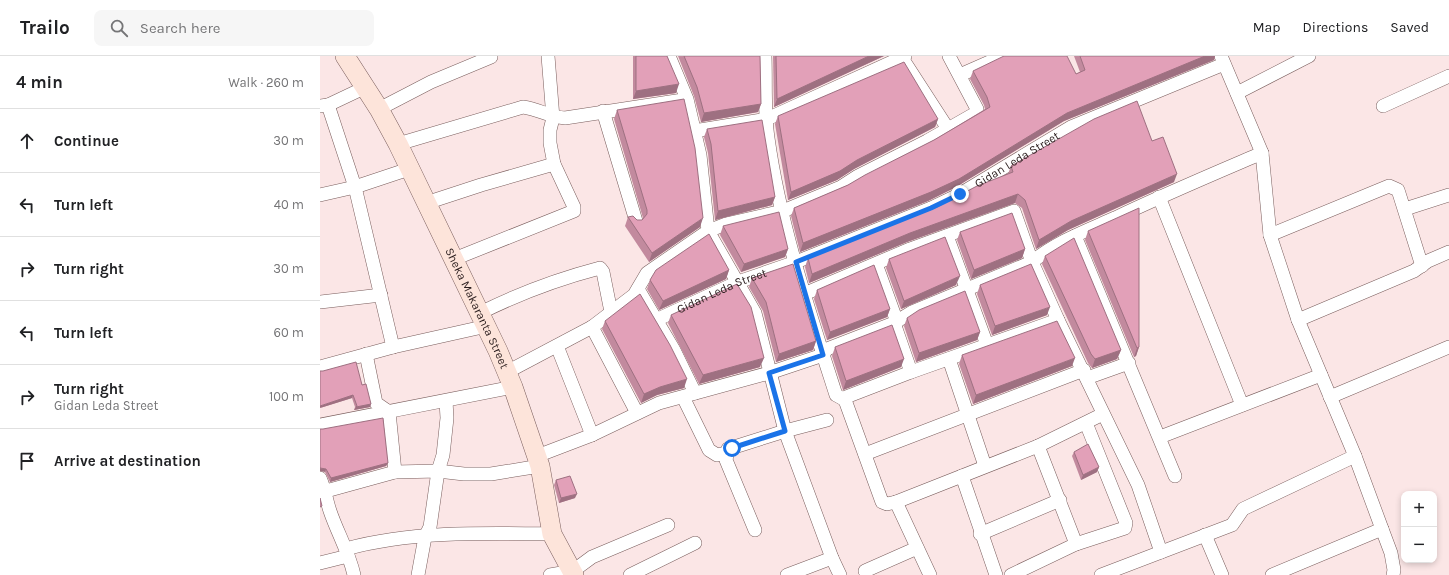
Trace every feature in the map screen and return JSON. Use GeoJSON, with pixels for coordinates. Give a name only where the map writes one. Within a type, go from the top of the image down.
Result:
{"type":"FeatureCollection","features":[{"type":"Feature","properties":{"kind":"street","name":"Sheka Makaranta Street"},"geometry":{"type":"LineString","coordinates":[[345,56],[380,109],[484,320],[510,379],[539,461],[552,534],[573,573]]}},
{"type":"Feature","properties":{"kind":"street"},"geometry":{"type":"LineString","coordinates":[[454,259],[574,212],[575,209],[554,164],[550,130],[553,118],[548,56]]}},
{"type":"Feature","properties":{"kind":"street"},"geometry":{"type":"LineString","coordinates":[[669,56],[687,99],[700,155],[708,231],[755,313],[760,327],[769,373],[785,431],[832,558],[840,575]]}},
{"type":"Feature","properties":{"kind":"street"},"geometry":{"type":"LineString","coordinates":[[765,56],[768,139],[783,210],[804,294],[836,395],[845,400],[882,502],[887,504],[896,502],[1038,446],[1103,414]]}},
{"type":"Feature","properties":{"kind":"street"},"geometry":{"type":"LineString","coordinates":[[320,425],[446,400],[510,379],[556,346],[592,327],[634,295],[647,273],[708,231],[726,224],[783,210],[841,187],[858,176],[948,129],[977,112],[960,75],[949,56]]}},
{"type":"Feature","properties":{"kind":"street"},"geometry":{"type":"LineString","coordinates":[[960,75],[1002,56]]}},
{"type":"Feature","properties":{"kind":"street"},"geometry":{"type":"LineString","coordinates":[[1237,93],[1309,56]]}},
{"type":"Feature","properties":{"kind":"street"},"geometry":{"type":"LineString","coordinates":[[380,109],[431,82],[491,57]]}},
{"type":"Feature","properties":{"kind":"street"},"geometry":{"type":"LineString","coordinates":[[694,131],[767,119],[904,57],[948,129]]}},
{"type":"Feature","properties":{"kind":"street"},"geometry":{"type":"LineString","coordinates":[[1223,60],[1262,153],[1270,236],[1298,320],[1355,456],[1391,552],[1394,570],[1393,575]]}},
{"type":"Feature","properties":{"kind":"street","name":"Gidan Leda Street"},"geometry":{"type":"LineString","coordinates":[[656,320],[738,282],[796,262],[931,208],[960,194],[1071,127],[1223,60]]}},
{"type":"Feature","properties":{"kind":"street"},"geometry":{"type":"LineString","coordinates":[[1383,106],[1449,76]]}},
{"type":"Feature","properties":{"kind":"street"},"geometry":{"type":"LineString","coordinates":[[366,87],[324,106],[355,187],[393,347]]}},
{"type":"Feature","properties":{"kind":"street"},"geometry":{"type":"LineString","coordinates":[[398,144],[523,107],[531,108],[553,118],[565,118],[687,99]]}},
{"type":"Feature","properties":{"kind":"street"},"geometry":{"type":"LineString","coordinates":[[603,111],[636,221]]}},
{"type":"Feature","properties":{"kind":"street"},"geometry":{"type":"LineString","coordinates":[[326,491],[395,472],[438,471],[464,474],[491,474],[539,461],[659,403],[769,373],[823,355],[827,349],[839,343],[896,323],[912,312],[966,291],[1032,262],[1042,254],[1075,236],[1159,197],[1262,153]]}},
{"type":"Feature","properties":{"kind":"street"},"geometry":{"type":"LineString","coordinates":[[426,203],[554,164]]}},
{"type":"Feature","properties":{"kind":"street"},"geometry":{"type":"LineString","coordinates":[[320,195],[355,187],[409,169]]}},
{"type":"Feature","properties":{"kind":"street"},"geometry":{"type":"LineString","coordinates":[[1270,236],[1389,186],[1398,190],[1422,266]]}},
{"type":"Feature","properties":{"kind":"street"},"geometry":{"type":"LineString","coordinates":[[1405,209],[1449,195]]}},
{"type":"Feature","properties":{"kind":"street"},"geometry":{"type":"LineString","coordinates":[[1159,197],[1242,405]]}},
{"type":"Feature","properties":{"kind":"street"},"geometry":{"type":"LineString","coordinates":[[804,294],[876,264],[1014,211],[1032,262],[1058,320],[1138,485],[1161,552]]}},
{"type":"Feature","properties":{"kind":"street"},"geometry":{"type":"LineString","coordinates":[[947,236],[987,345]]}},
{"type":"Feature","properties":{"kind":"street"},"geometry":{"type":"LineString","coordinates":[[1075,236],[1175,476]]}},
{"type":"Feature","properties":{"kind":"street"},"geometry":{"type":"LineString","coordinates":[[1298,320],[1422,266],[1428,261],[1449,252]]}},
{"type":"Feature","properties":{"kind":"street"},"geometry":{"type":"LineString","coordinates":[[876,264],[911,372]]}},
{"type":"Feature","properties":{"kind":"street"},"geometry":{"type":"LineString","coordinates":[[320,367],[484,320],[515,296],[573,275],[600,268],[603,272],[611,312]]}},
{"type":"Feature","properties":{"kind":"street"},"geometry":{"type":"LineString","coordinates":[[638,289],[674,350],[709,450],[717,455],[726,453],[732,448],[785,431],[827,420]]}},
{"type":"Feature","properties":{"kind":"street"},"geometry":{"type":"LineString","coordinates":[[320,302],[381,295]]}},
{"type":"Feature","properties":{"kind":"street"},"geometry":{"type":"LineString","coordinates":[[845,400],[847,396],[1058,320]]}},
{"type":"Feature","properties":{"kind":"street"},"geometry":{"type":"LineString","coordinates":[[592,327],[637,413]]}},
{"type":"Feature","properties":{"kind":"street"},"geometry":{"type":"LineString","coordinates":[[556,346],[592,435]]}},
{"type":"Feature","properties":{"kind":"street"},"geometry":{"type":"LineString","coordinates":[[1330,397],[1449,347]]}},
{"type":"Feature","properties":{"kind":"street"},"geometry":{"type":"LineString","coordinates":[[366,354],[376,403],[389,412],[395,472]]}},
{"type":"Feature","properties":{"kind":"street"},"geometry":{"type":"LineString","coordinates":[[949,359],[985,466]]}},
{"type":"Feature","properties":{"kind":"street"},"geometry":{"type":"LineString","coordinates":[[865,454],[967,414],[1085,374],[1129,364]]}},
{"type":"Feature","properties":{"kind":"street"},"geometry":{"type":"LineString","coordinates":[[1160,437],[1321,375]]}},
{"type":"Feature","properties":{"kind":"street"},"geometry":{"type":"LineString","coordinates":[[418,575],[425,537],[430,527],[438,471],[443,454],[447,418],[446,400]]}},
{"type":"Feature","properties":{"kind":"street"},"geometry":{"type":"LineString","coordinates":[[1011,575],[1076,544],[1125,528],[1126,523],[1086,423]]}},
{"type":"Feature","properties":{"kind":"street"},"geometry":{"type":"LineString","coordinates":[[1038,446],[1076,544]]}},
{"type":"Feature","properties":{"kind":"street"},"geometry":{"type":"LineString","coordinates":[[726,453],[726,460],[755,530]]}},
{"type":"Feature","properties":{"kind":"street"},"geometry":{"type":"LineString","coordinates":[[1101,575],[1234,524],[1243,509],[1355,456]]}},
{"type":"Feature","properties":{"kind":"street"},"geometry":{"type":"LineString","coordinates":[[962,476],[980,534],[996,575]]}},
{"type":"Feature","properties":{"kind":"street"},"geometry":{"type":"LineString","coordinates":[[320,478],[326,491],[325,512],[347,553],[354,575]]}},
{"type":"Feature","properties":{"kind":"street"},"geometry":{"type":"LineString","coordinates":[[980,534],[1060,500]]}},
{"type":"Feature","properties":{"kind":"street"},"geometry":{"type":"LineString","coordinates":[[896,502],[930,575]]}},
{"type":"Feature","properties":{"kind":"street"},"geometry":{"type":"LineString","coordinates":[[550,575],[573,573],[592,557],[668,525]]}},
{"type":"Feature","properties":{"kind":"street"},"geometry":{"type":"LineString","coordinates":[[1272,575],[1382,529]]}},
{"type":"Feature","properties":{"kind":"street"},"geometry":{"type":"LineString","coordinates":[[320,562],[375,542],[467,533],[552,534]]}},
{"type":"Feature","properties":{"kind":"street"},"geometry":{"type":"LineString","coordinates":[[1206,535],[1222,575]]}},
{"type":"Feature","properties":{"kind":"street"},"geometry":{"type":"LineString","coordinates":[[630,575],[695,543]]}},
{"type":"Feature","properties":{"kind":"street"},"geometry":{"type":"LineString","coordinates":[[865,571],[917,548]]}},
{"type":"Feature","properties":{"kind":"street"},"geometry":{"type":"LineString","coordinates":[[787,575],[832,558]]}},
{"type":"Feature","properties":{"kind":"building"},"geometry":{"type":"Polygon","coordinates":[[[636,56],[667,56],[679,84],[636,91],[636,56]]]}},
{"type":"Feature","properties":{"kind":"building"},"geometry":{"type":"Polygon","coordinates":[[[684,56],[760,56],[761,104],[704,113],[697,87],[684,56]]]}},
{"type":"Feature","properties":{"kind":"building"},"geometry":{"type":"Polygon","coordinates":[[[776,56],[869,56],[777,99],[776,56]]]}},
{"type":"Feature","properties":{"kind":"building"},"geometry":{"type":"Polygon","coordinates":[[[1004,56],[1067,56],[1076,74],[1085,70],[1080,56],[1205,56],[1067,113],[959,179],[931,192],[803,243],[794,208],[848,185],[934,140],[990,107],[987,97],[973,71],[1004,56]]]}},
{"type":"Feature","properties":{"kind":"building"},"geometry":{"type":"Polygon","coordinates":[[[904,62],[938,119],[857,160],[840,171],[791,192],[778,116],[904,62]]]}},
{"type":"Feature","properties":{"kind":"building"},"geometry":{"type":"Polygon","coordinates":[[[684,99],[695,148],[703,218],[652,253],[628,217],[633,216],[637,220],[642,220],[647,214],[647,210],[617,110],[684,99]]]}},
{"type":"Feature","properties":{"kind":"building"},"geometry":{"type":"Polygon","coordinates":[[[1137,101],[1152,141],[1163,137],[1177,174],[1071,221],[1039,240],[1025,200],[1018,194],[910,233],[812,274],[808,258],[937,207],[977,186],[1013,172],[1011,166],[1094,119],[1137,101]]]}},
{"type":"Feature","properties":{"kind":"building"},"geometry":{"type":"Polygon","coordinates":[[[762,120],[775,197],[718,211],[711,144],[707,129],[762,120]]]}},
{"type":"Feature","properties":{"kind":"building"},"geometry":{"type":"Polygon","coordinates":[[[1139,208],[1139,347],[1137,348],[1088,231],[1139,208]]]}},
{"type":"Feature","properties":{"kind":"building"},"geometry":{"type":"Polygon","coordinates":[[[779,212],[788,249],[744,264],[723,226],[779,212]]]}},
{"type":"Feature","properties":{"kind":"building"},"geometry":{"type":"Polygon","coordinates":[[[1012,213],[1025,249],[974,270],[960,232],[1012,213]]]}},
{"type":"Feature","properties":{"kind":"building"},"geometry":{"type":"Polygon","coordinates":[[[709,234],[729,270],[663,301],[650,280],[656,270],[709,234]]]}},
{"type":"Feature","properties":{"kind":"building"},"geometry":{"type":"Polygon","coordinates":[[[945,237],[960,276],[904,301],[889,259],[945,237]]]}},
{"type":"Feature","properties":{"kind":"building"},"geometry":{"type":"Polygon","coordinates":[[[1074,238],[1121,350],[1095,359],[1091,354],[1045,256],[1074,238]]]}},
{"type":"Feature","properties":{"kind":"building"},"geometry":{"type":"Polygon","coordinates":[[[793,264],[816,341],[779,354],[766,302],[752,278],[793,264]]]}},
{"type":"Feature","properties":{"kind":"building"},"geometry":{"type":"Polygon","coordinates":[[[1031,264],[1050,307],[995,326],[980,285],[1031,264]]]}},
{"type":"Feature","properties":{"kind":"building"},"geometry":{"type":"Polygon","coordinates":[[[874,265],[890,309],[830,332],[817,290],[874,265]]]}},
{"type":"Feature","properties":{"kind":"building"},"geometry":{"type":"Polygon","coordinates":[[[737,284],[751,307],[764,358],[703,375],[671,315],[737,284]]]}},
{"type":"Feature","properties":{"kind":"building"},"geometry":{"type":"Polygon","coordinates":[[[965,291],[980,332],[919,353],[907,318],[919,310],[965,291]]]}},
{"type":"Feature","properties":{"kind":"building"},"geometry":{"type":"Polygon","coordinates":[[[640,294],[670,345],[687,379],[660,387],[644,394],[605,321],[640,294]]]}},
{"type":"Feature","properties":{"kind":"building"},"geometry":{"type":"Polygon","coordinates":[[[1057,321],[1075,358],[976,395],[962,355],[1057,321]]]}},
{"type":"Feature","properties":{"kind":"building"},"geometry":{"type":"Polygon","coordinates":[[[892,325],[904,359],[846,381],[835,347],[892,325]]]}},
{"type":"Feature","properties":{"kind":"building"},"geometry":{"type":"Polygon","coordinates":[[[356,362],[362,385],[366,384],[371,404],[356,407],[357,406],[353,395],[320,406],[320,371],[356,362]]]}},
{"type":"Feature","properties":{"kind":"building"},"geometry":{"type":"Polygon","coordinates":[[[383,418],[388,463],[331,478],[326,469],[320,468],[320,429],[383,418]]]}},
{"type":"Feature","properties":{"kind":"building"},"geometry":{"type":"Polygon","coordinates":[[[1088,444],[1099,467],[1083,475],[1074,452],[1088,444]]]}},
{"type":"Feature","properties":{"kind":"building"},"geometry":{"type":"Polygon","coordinates":[[[570,476],[577,494],[561,498],[556,480],[570,476]]]}},
{"type":"Feature","properties":{"kind":"route"},"geometry":{"type":"LineString","coordinates":[[732,448],[785,431],[769,373],[823,355],[804,294],[796,262],[931,208],[960,194]]}}]}
